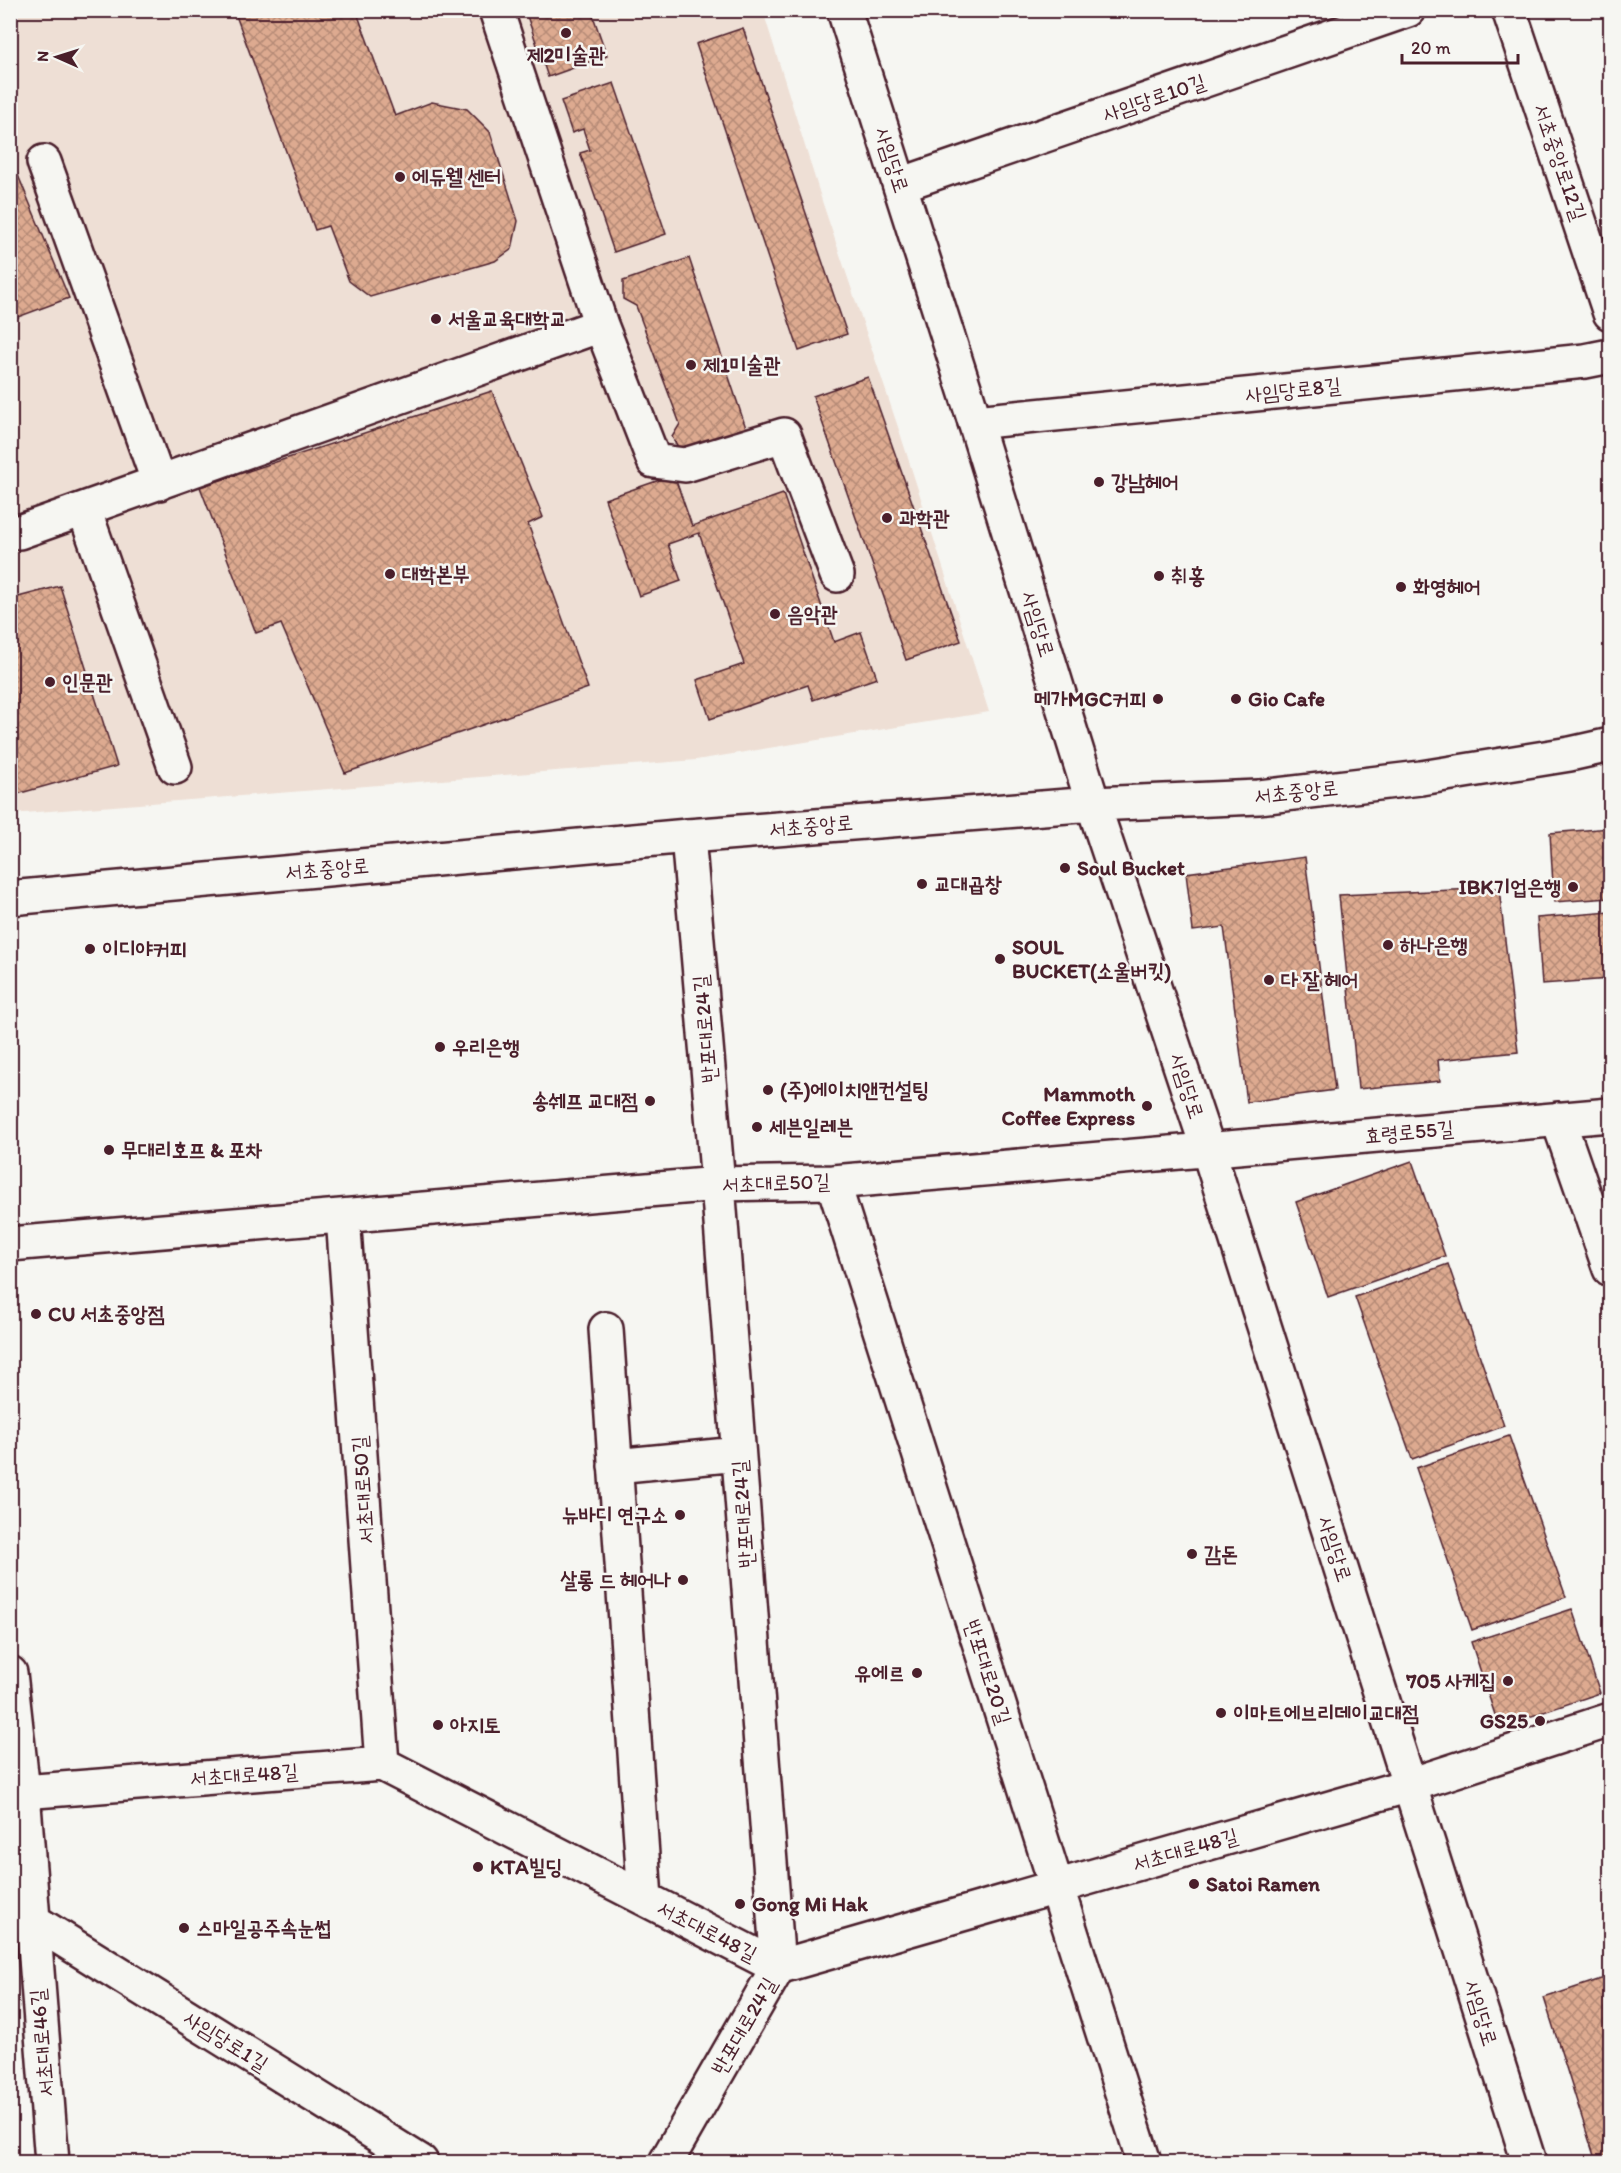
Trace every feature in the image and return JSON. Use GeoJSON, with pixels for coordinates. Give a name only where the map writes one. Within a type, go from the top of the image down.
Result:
{"type":"FeatureCollection","features":[{"type":"Feature","properties":{"kind":"street"},"geometry":{"type":"LineString","coordinates":[[496,10],[601,325],[654,461],[685,465],[784,435],[837,575]]}},
{"type":"Feature","properties":{"kind":"street","name":"사임당로"},"geometry":{"type":"LineString","coordinates":[[844,10],[1093,804],[1208,1149],[1528,2163]]}},
{"type":"Feature","properties":{"kind":"street","name":"사임당로10길"},"geometry":{"type":"LineString","coordinates":[[900,185],[1408,10]]}},
{"type":"Feature","properties":{"kind":"street","name":"서초중앙로12길"},"geometry":{"type":"LineString","coordinates":[[1509,10],[1611,313]]}},
{"type":"Feature","properties":{"kind":"street"},"geometry":{"type":"LineString","coordinates":[[44,162],[159,483]]}},
{"type":"Feature","properties":{"kind":"street"},"geometry":{"type":"LineString","coordinates":[[19,532],[601,325]]}},
{"type":"Feature","properties":{"kind":"street","name":"사임당로8길"},"geometry":{"type":"LineString","coordinates":[[975,422],[1585,361],[1611,356]]}},
{"type":"Feature","properties":{"kind":"street"},"geometry":{"type":"LineString","coordinates":[[84,509],[175,768]]}},
{"type":"Feature","properties":{"kind":"street","name":"서초중앙로"},"geometry":{"type":"LineString","coordinates":[[10,898],[688,836],[1093,804],[1271,795],[1421,778],[1570,754],[1611,745]]}},
{"type":"Feature","properties":{"kind":"street","name":"반포대로24길"},"geometry":{"type":"LineString","coordinates":[[666,2163],[778,1967],[718,1184],[688,836]]}},
{"type":"Feature","properties":{"kind":"street","name":"효령로55길"},"geometry":{"type":"LineString","coordinates":[[1208,1149],[1611,1115]]}},
{"type":"Feature","properties":{"kind":"street"},"geometry":{"type":"LineString","coordinates":[[1558,1119],[1611,1269]]}},
{"type":"Feature","properties":{"kind":"street","name":"서초대로50길"},"geometry":{"type":"LineString","coordinates":[[10,1244],[718,1184],[833,1182],[1208,1149]]}},
{"type":"Feature","properties":{"kind":"street","name":"반포대로20길"},"geometry":{"type":"LineString","coordinates":[[833,1182],[1144,2163]]}},
{"type":"Feature","properties":{"kind":"street","name":"서초대로50길"},"geometry":{"type":"LineString","coordinates":[[343,1216],[382,1764]]}},
{"type":"Feature","properties":{"kind":"street"},"geometry":{"type":"LineString","coordinates":[[606,1329],[645,1899]]}},
{"type":"Feature","properties":{"kind":"street"},"geometry":{"type":"LineString","coordinates":[[615,1466],[738,1454]]}},
{"type":"Feature","properties":{"kind":"street","name":"서초대로46길"},"geometry":{"type":"LineString","coordinates":[[10,1673],[17,1793],[32,1920],[52,2163]]}},
{"type":"Feature","properties":{"kind":"street","name":"서초대로48길"},"geometry":{"type":"LineString","coordinates":[[17,1793],[382,1764],[778,1967],[1410,1785],[1611,1720]]}},
{"type":"Feature","properties":{"kind":"street","name":"사임당로1길"},"geometry":{"type":"LineString","coordinates":[[32,1920],[421,2163]]}},
{"type":"Feature","properties":{"kind":"shaded area","name":"서울교육대학교"},"geometry":{"type":"Polygon","coordinates":[[[11,11],[763,11],[823,204],[900,433],[989,712],[696,760],[11,814],[11,11]]]}},
{"type":"Feature","properties":{"kind":"building","name":"에듀웰 센터"},"geometry":{"type":"Polygon","coordinates":[[[234,10],[356,10],[395,116],[432,102],[467,109],[490,132],[518,221],[512,249],[495,261],[370,297],[349,281],[328,226],[315,230],[234,10]]]}},
{"type":"Feature","properties":{"kind":"building","name":"제2미술관"},"geometry":{"type":"Polygon","coordinates":[[[525,10],[591,10],[607,56],[548,77],[525,10]]]}},
{"type":"Feature","properties":{"kind":"building"},"geometry":{"type":"Polygon","coordinates":[[[743,28],[847,334],[799,351],[696,44],[743,28]]]}},
{"type":"Feature","properties":{"kind":"building"},"geometry":{"type":"Polygon","coordinates":[[[614,83],[666,234],[614,252],[580,153],[590,150],[583,129],[572,133],[561,101],[614,83]]]}},
{"type":"Feature","properties":{"kind":"building"},"geometry":{"type":"Polygon","coordinates":[[[10,156],[69,298],[10,320],[10,156]]]}},
{"type":"Feature","properties":{"kind":"building","name":"제1미술관"},"geometry":{"type":"Polygon","coordinates":[[[689,258],[746,428],[680,450],[672,437],[680,424],[636,306],[623,299],[623,281],[689,258]]]}},
{"type":"Feature","properties":{"kind":"building","name":"과학관"},"geometry":{"type":"Polygon","coordinates":[[[868,377],[961,641],[906,660],[813,396],[868,377]]]}},
{"type":"Feature","properties":{"kind":"building","name":"대학본부"},"geometry":{"type":"Polygon","coordinates":[[[492,391],[543,517],[528,524],[588,688],[345,773],[281,624],[256,633],[200,487],[492,391]]]}},
{"type":"Feature","properties":{"kind":"building","name":"음악관"},"geometry":{"type":"Polygon","coordinates":[[[674,475],[692,526],[783,494],[834,642],[861,632],[877,678],[813,700],[808,685],[710,719],[697,680],[744,664],[699,533],[668,544],[681,581],[639,596],[605,499],[674,475]]]}},
{"type":"Feature","properties":{"kind":"building","name":"인문관"},"geometry":{"type":"Polygon","coordinates":[[[10,568],[18,597],[60,586],[117,766],[10,796],[10,568]]]}},
{"type":"Feature","properties":{"kind":"building"},"geometry":{"type":"Polygon","coordinates":[[[1610,828],[1610,898],[1554,902],[1550,833],[1610,828]]]}},
{"type":"Feature","properties":{"kind":"building"},"geometry":{"type":"Polygon","coordinates":[[[1305,857],[1335,1090],[1247,1102],[1224,927],[1193,931],[1186,873],[1305,857]]]}},
{"type":"Feature","properties":{"kind":"building"},"geometry":{"type":"Polygon","coordinates":[[[1499,888],[1518,1052],[1438,1060],[1440,1081],[1358,1089],[1339,895],[1499,888]]]}},
{"type":"Feature","properties":{"kind":"building"},"geometry":{"type":"Polygon","coordinates":[[[1610,912],[1610,979],[1542,984],[1537,918],[1610,912]]]}},
{"type":"Feature","properties":{"kind":"building"},"geometry":{"type":"Polygon","coordinates":[[[1412,1161],[1445,1256],[1328,1297],[1296,1202],[1412,1161]]]}},
{"type":"Feature","properties":{"kind":"building"},"geometry":{"type":"Polygon","coordinates":[[[1448,1264],[1504,1426],[1412,1459],[1355,1297],[1448,1264]]]}},
{"type":"Feature","properties":{"kind":"building"},"geometry":{"type":"Polygon","coordinates":[[[1509,1436],[1566,1597],[1472,1630],[1416,1468],[1509,1436]]]}},
{"type":"Feature","properties":{"kind":"building"},"geometry":{"type":"Polygon","coordinates":[[[1572,1609],[1600,1693],[1499,1727],[1471,1642],[1572,1609]]]}},
{"type":"Feature","properties":{"kind":"building"},"geometry":{"type":"Polygon","coordinates":[[[1610,1976],[1610,2162],[1596,2162],[1544,1998],[1610,1976]]]}},
{"type":"Feature","properties":{"kind":"place","name":"제2미술관"},"geometry":{"type":"Point","coordinates":[566,33]}},
{"type":"Feature","properties":{"kind":"place","name":"에듀웰 센터"},"geometry":{"type":"Point","coordinates":[400,177]}},
{"type":"Feature","properties":{"kind":"place","name":"서울교육대학교"},"geometry":{"type":"Point","coordinates":[436,319]}},
{"type":"Feature","properties":{"kind":"place","name":"제1미술관"},"geometry":{"type":"Point","coordinates":[691,365]}},
{"type":"Feature","properties":{"kind":"place","name":"강남헤어"},"geometry":{"type":"Point","coordinates":[1099,482]}},
{"type":"Feature","properties":{"kind":"place","name":"과학관"},"geometry":{"type":"Point","coordinates":[887,518]}},
{"type":"Feature","properties":{"kind":"place","name":"대학본부"},"geometry":{"type":"Point","coordinates":[390,574]}},
{"type":"Feature","properties":{"kind":"place","name":"취홍"},"geometry":{"type":"Point","coordinates":[1159,576]}},
{"type":"Feature","properties":{"kind":"place","name":"화영헤어"},"geometry":{"type":"Point","coordinates":[1401,587]}},
{"type":"Feature","properties":{"kind":"place","name":"음악관"},"geometry":{"type":"Point","coordinates":[775,614]}},
{"type":"Feature","properties":{"kind":"place","name":"인문관"},"geometry":{"type":"Point","coordinates":[50,682]}},
{"type":"Feature","properties":{"kind":"place","name":"메가MGC커피"},"geometry":{"type":"Point","coordinates":[1158,699]}},
{"type":"Feature","properties":{"kind":"place","name":"Gio Cafe"},"geometry":{"type":"Point","coordinates":[1236,699]}},
{"type":"Feature","properties":{"kind":"place","name":"Soul Bucket"},"geometry":{"type":"Point","coordinates":[1065,868]}},
{"type":"Feature","properties":{"kind":"place","name":"교대곱창"},"geometry":{"type":"Point","coordinates":[922,884]}},
{"type":"Feature","properties":{"kind":"place","name":"IBK기업은행"},"geometry":{"type":"Point","coordinates":[1573,887]}},
{"type":"Feature","properties":{"kind":"place","name":"하나은행"},"geometry":{"type":"Point","coordinates":[1388,945]}},
{"type":"Feature","properties":{"kind":"place","name":"이디야커피"},"geometry":{"type":"Point","coordinates":[90,949]}},
{"type":"Feature","properties":{"kind":"place","name":"SOUL BUCKET(소울버킷)"},"geometry":{"type":"Point","coordinates":[1000,959]}},
{"type":"Feature","properties":{"kind":"place","name":"다 잘 헤어"},"geometry":{"type":"Point","coordinates":[1269,980]}},
{"type":"Feature","properties":{"kind":"place","name":"우리은행"},"geometry":{"type":"Point","coordinates":[440,1047]}},
{"type":"Feature","properties":{"kind":"place","name":"(주)에이치앤컨설팅"},"geometry":{"type":"Point","coordinates":[768,1090]}},
{"type":"Feature","properties":{"kind":"place","name":"송쉐프 교대점"},"geometry":{"type":"Point","coordinates":[650,1101]}},
{"type":"Feature","properties":{"kind":"place","name":"Mammoth Coffee Express"},"geometry":{"type":"Point","coordinates":[1147,1106]}},
{"type":"Feature","properties":{"kind":"place","name":"세븐일레븐"},"geometry":{"type":"Point","coordinates":[757,1127]}},
{"type":"Feature","properties":{"kind":"place","name":"무대리호프 & 포차"},"geometry":{"type":"Point","coordinates":[109,1150]}},
{"type":"Feature","properties":{"kind":"place","name":"CU 서초중앙점"},"geometry":{"type":"Point","coordinates":[36,1314]}},
{"type":"Feature","properties":{"kind":"place","name":"뉴바디 연구소"},"geometry":{"type":"Point","coordinates":[680,1515]}},
{"type":"Feature","properties":{"kind":"place","name":"감돈"},"geometry":{"type":"Point","coordinates":[1192,1554]}},
{"type":"Feature","properties":{"kind":"place","name":"살롱 드 헤어나"},"geometry":{"type":"Point","coordinates":[683,1580]}},
{"type":"Feature","properties":{"kind":"place","name":"유에르"},"geometry":{"type":"Point","coordinates":[917,1673]}},
{"type":"Feature","properties":{"kind":"place","name":"705 사케집"},"geometry":{"type":"Point","coordinates":[1508,1681]}},
{"type":"Feature","properties":{"kind":"place","name":"이마트에브리데이교대점"},"geometry":{"type":"Point","coordinates":[1221,1713]}},
{"type":"Feature","properties":{"kind":"place","name":"GS25"},"geometry":{"type":"Point","coordinates":[1540,1721]}},
{"type":"Feature","properties":{"kind":"place","name":"아지토"},"geometry":{"type":"Point","coordinates":[438,1725]}},
{"type":"Feature","properties":{"kind":"place","name":"KTA빌딩"},"geometry":{"type":"Point","coordinates":[478,1867]}},
{"type":"Feature","properties":{"kind":"place","name":"Satoi Ramen"},"geometry":{"type":"Point","coordinates":[1194,1884]}},
{"type":"Feature","properties":{"kind":"place","name":"Gong Mi Hak"},"geometry":{"type":"Point","coordinates":[740,1904]}},
{"type":"Feature","properties":{"kind":"place","name":"스마일공주속눈썹"},"geometry":{"type":"Point","coordinates":[184,1928]}}]}
